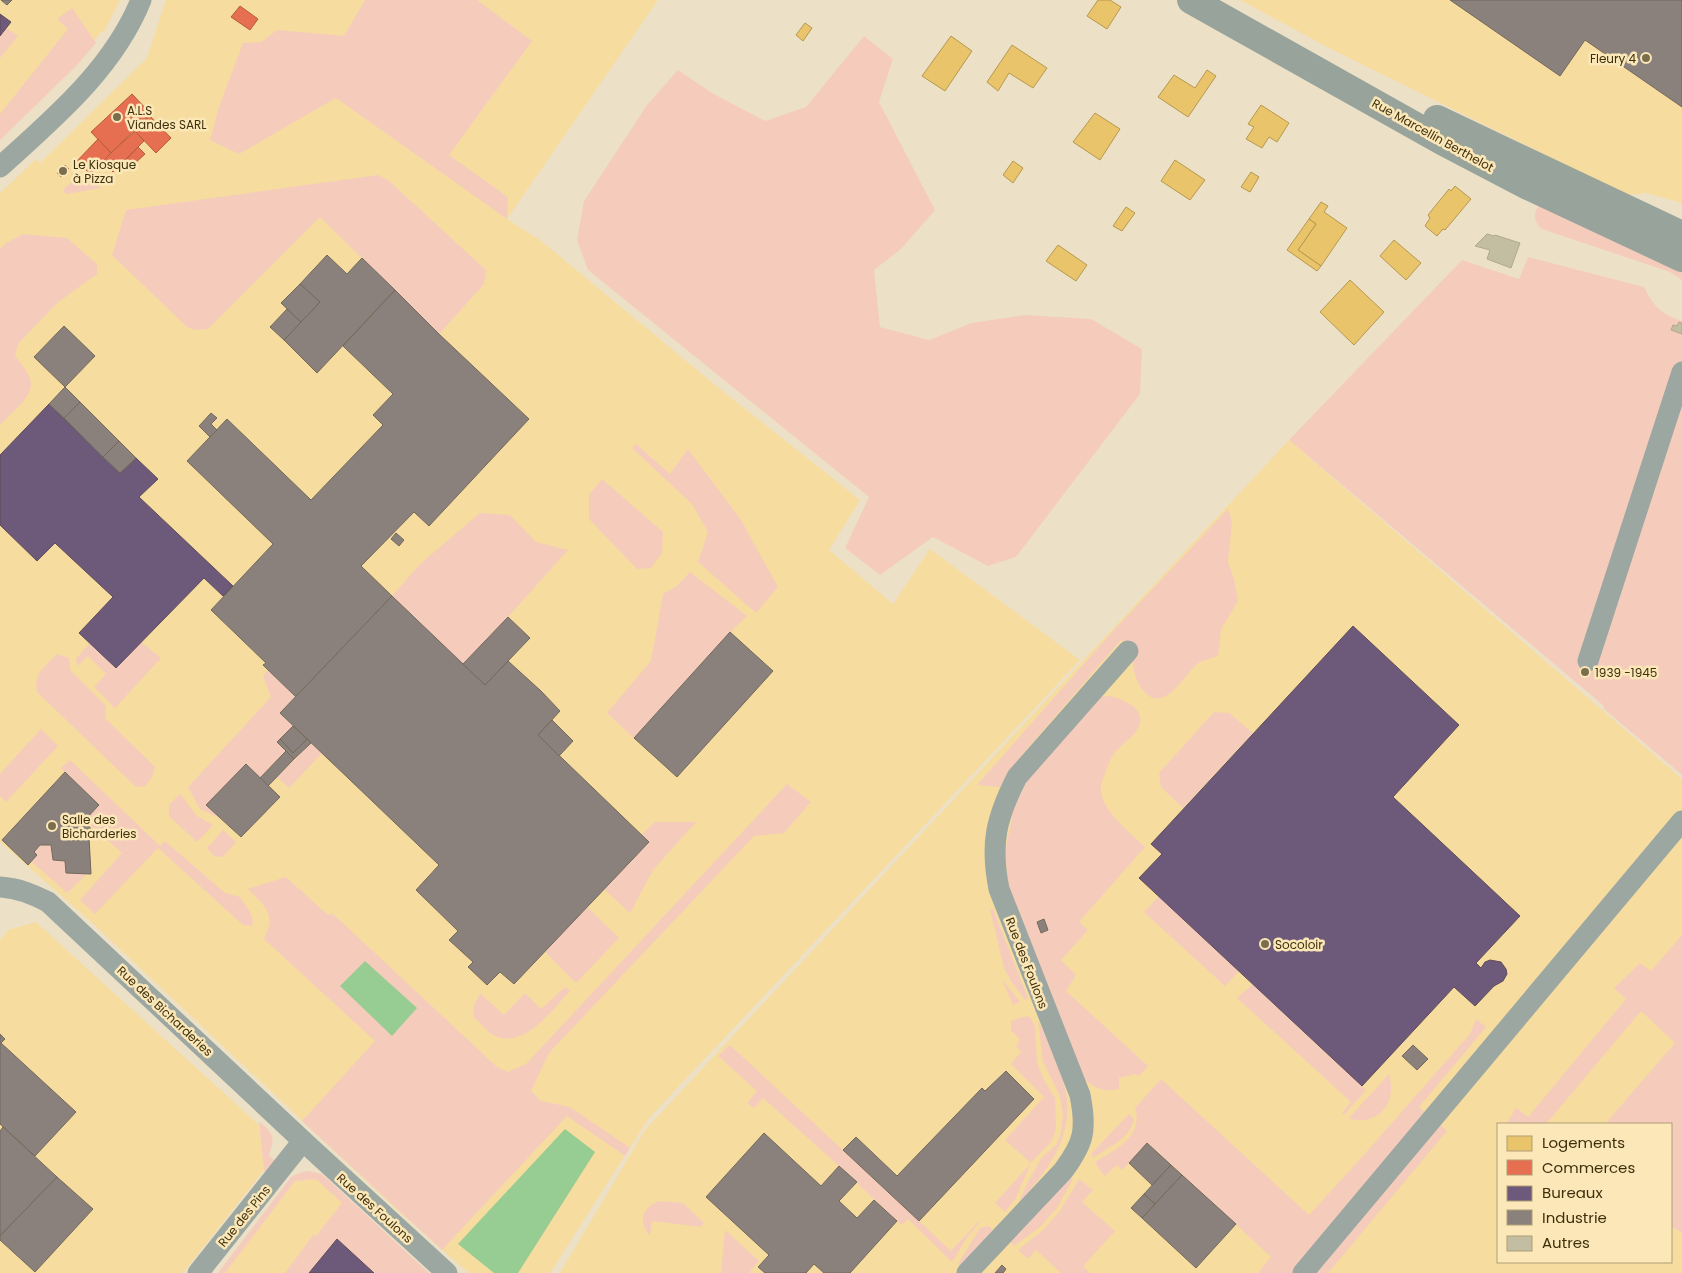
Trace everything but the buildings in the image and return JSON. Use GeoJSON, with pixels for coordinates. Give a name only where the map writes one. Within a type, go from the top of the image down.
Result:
{"type":"FeatureCollection","features":[{"type":"Feature","properties":{"kind":"main road","name":"Rue Marcellin Berthelot"},"geometry":{"type":"LineString","coordinates":[[1191,0],[1528,186],[1682,258]]}},
{"type":"Feature","properties":{"kind":"main road","name":"Rue Marcellin Berthelot"},"geometry":{"type":"LineString","coordinates":[[1210,0],[1335,70],[1682,235]]}},
{"type":"Feature","properties":{"kind":"street"},"geometry":{"type":"LineString","coordinates":[[0,167],[40,131],[95,75],[115,49],[141,0]]}},
{"type":"Feature","properties":{"kind":"street"},"geometry":{"type":"LineString","coordinates":[[1588,661],[1682,372]]}},
{"type":"Feature","properties":{"kind":"street","name":"Rue des Foulons"},"geometry":{"type":"LineString","coordinates":[[967,1273],[1062,1171],[1073,1157],[1084,1129],[1084,1116],[1080,1095],[999,889],[994,866],[994,846],[998,824],[1008,794],[1017,777],[1128,651]]}},
{"type":"Feature","properties":{"kind":"street"},"geometry":{"type":"LineString","coordinates":[[1303,1273],[1682,821]]}},
{"type":"Feature","properties":{"kind":"street","name":"Rue des Bicharderies"},"geometry":{"type":"LineString","coordinates":[[0,887],[15,888],[48,902],[303,1141]]}},
{"type":"Feature","properties":{"kind":"street","name":"Rue des Foulons"},"geometry":{"type":"LineString","coordinates":[[303,1141],[448,1273]]}},
{"type":"Feature","properties":{"kind":"street","name":"Rue des Pins"},"geometry":{"type":"LineString","coordinates":[[198,1273],[303,1141]]}},
{"type":"Feature","properties":{"kind":"shaded area"},"geometry":{"type":"Polygon","coordinates":[[[0,0],[120,0],[104,32],[100,33],[77,65],[0,140],[0,0]]]}},
{"type":"Feature","properties":{"kind":"shaded area"},"geometry":{"type":"Polygon","coordinates":[[[166,0],[658,0],[507,219],[540,240],[720,389],[860,500],[829,550],[893,604],[930,549],[1080,660],[649,1118],[550,1273],[469,1273],[397,1210],[89,920],[0,842],[0,193],[36,159],[40,163],[147,58],[166,0]]]}},
{"type":"Feature","properties":{"kind":"shaded area"},"geometry":{"type":"Polygon","coordinates":[[[365,0],[477,0],[532,41],[449,155],[508,197],[507,219],[336,98],[239,154],[210,140],[220,104],[243,43],[261,42],[277,30],[344,36],[365,0]]]}},
{"type":"Feature","properties":{"kind":"shaded area"},"geometry":{"type":"Polygon","coordinates":[[[1240,0],[1682,0],[1682,203],[1646,193],[1627,195],[1331,49],[1240,0]]]}},
{"type":"Feature","properties":{"kind":"shaded area"},"geometry":{"type":"Polygon","coordinates":[[[72,8],[96,43],[77,65],[0,140],[0,114],[68,29],[57,19],[72,8]]]}},
{"type":"Feature","properties":{"kind":"shaded area"},"geometry":{"type":"Polygon","coordinates":[[[6,28],[18,36],[0,58],[0,36],[6,28]]]}},
{"type":"Feature","properties":{"kind":"shaded area"},"geometry":{"type":"Polygon","coordinates":[[[864,36],[893,59],[879,102],[935,210],[901,249],[874,270],[880,327],[929,340],[972,323],[1025,315],[1091,319],[1142,349],[1140,394],[1016,557],[988,566],[933,537],[880,575],[845,548],[869,497],[588,270],[577,240],[584,201],[647,105],[678,70],[712,93],[765,121],[806,107],[864,36]]]}},
{"type":"Feature","properties":{"kind":"shaded area"},"geometry":{"type":"Polygon","coordinates":[[[378,175],[388,180],[486,270],[484,284],[439,334],[320,217],[208,329],[196,330],[187,327],[112,255],[126,210],[378,175]]]}},
{"type":"Feature","properties":{"kind":"shaded area"},"geometry":{"type":"Polygon","coordinates":[[[87,177],[101,188],[66,194],[63,190],[75,179],[79,184],[87,177]]]}},
{"type":"Feature","properties":{"kind":"shaded area"},"geometry":{"type":"Polygon","coordinates":[[[1543,203],[1682,268],[1682,280],[1670,272],[1542,229],[1535,219],[1535,215],[1537,208],[1543,203]]]}},
{"type":"Feature","properties":{"kind":"shaded area"},"geometry":{"type":"Polygon","coordinates":[[[23,234],[67,238],[97,264],[97,274],[57,303],[18,344],[15,356],[29,376],[30,389],[28,395],[19,406],[0,425],[0,249],[6,243],[23,234]]]}},
{"type":"Feature","properties":{"kind":"shaded area"},"geometry":{"type":"Polygon","coordinates":[[[1528,257],[1644,287],[1658,308],[1682,321],[1682,775],[1603,708],[1604,706],[1289,440],[1462,260],[1519,279],[1528,257]]]}},
{"type":"Feature","properties":{"kind":"shaded area"},"geometry":{"type":"Polygon","coordinates":[[[1289,440],[1682,779],[1682,1273],[560,1273],[645,1130],[1289,440]]]}},
{"type":"Feature","properties":{"kind":"shaded area"},"geometry":{"type":"Polygon","coordinates":[[[636,444],[670,474],[688,449],[741,520],[778,587],[756,613],[698,562],[708,532],[692,504],[632,448],[636,444]]]}},
{"type":"Feature","properties":{"kind":"shaded area"},"geometry":{"type":"Polygon","coordinates":[[[602,479],[663,532],[662,553],[651,568],[637,569],[589,519],[589,495],[602,479]]]}},
{"type":"Feature","properties":{"kind":"shaded area"},"geometry":{"type":"Polygon","coordinates":[[[1228,509],[1232,521],[1228,562],[1234,579],[1238,601],[1221,629],[1218,656],[1198,663],[1172,692],[1164,697],[1157,698],[1150,696],[1142,689],[1134,672],[1133,652],[1121,640],[1019,758],[1000,787],[977,785],[1113,631],[1228,509]]]}},
{"type":"Feature","properties":{"kind":"shaded area"},"geometry":{"type":"Polygon","coordinates":[[[480,513],[510,515],[536,542],[568,550],[463,664],[392,596],[420,564],[480,513]]]}},
{"type":"Feature","properties":{"kind":"shaded area"},"geometry":{"type":"Polygon","coordinates":[[[690,572],[747,616],[730,632],[634,738],[607,713],[651,661],[663,594],[677,586],[690,572]]]}},
{"type":"Feature","properties":{"kind":"shaded area"},"geometry":{"type":"Polygon","coordinates":[[[141,642],[161,658],[115,708],[94,687],[106,674],[88,656],[77,666],[76,659],[90,643],[116,668],[141,642]]]}},
{"type":"Feature","properties":{"kind":"shaded area"},"geometry":{"type":"Polygon","coordinates":[[[57,654],[69,658],[70,670],[106,706],[105,718],[155,767],[152,777],[145,786],[136,787],[37,692],[38,675],[57,654]]]}},
{"type":"Feature","properties":{"kind":"shaded area"},"geometry":{"type":"Polygon","coordinates":[[[268,670],[296,697],[293,726],[277,742],[286,751],[220,818],[200,809],[188,787],[271,697],[263,676],[268,670]]]}},
{"type":"Feature","properties":{"kind":"shaded area"},"geometry":{"type":"Polygon","coordinates":[[[1110,696],[1133,706],[1140,716],[1140,722],[1135,732],[1112,757],[1101,786],[1101,794],[1104,803],[1116,819],[1145,847],[1079,922],[1088,930],[1061,960],[1076,975],[1066,991],[1148,1066],[1139,1076],[1136,1074],[1119,1078],[1119,1089],[1103,1090],[1089,1083],[1081,1076],[1010,898],[1005,852],[1015,801],[1026,780],[1097,697],[1110,696]]]}},
{"type":"Feature","properties":{"kind":"shaded area"},"geometry":{"type":"Polygon","coordinates":[[[1214,712],[1229,713],[1253,733],[1183,808],[1161,787],[1159,773],[1214,712]]]}},
{"type":"Feature","properties":{"kind":"shaded area"},"geometry":{"type":"Polygon","coordinates":[[[41,729],[58,746],[6,802],[0,796],[0,774],[41,729]]]}},
{"type":"Feature","properties":{"kind":"shaded area"},"geometry":{"type":"Polygon","coordinates":[[[311,743],[322,753],[289,788],[277,777],[311,743]]]}},
{"type":"Feature","properties":{"kind":"shaded area"},"geometry":{"type":"Polygon","coordinates":[[[70,760],[160,846],[165,841],[225,893],[240,897],[250,912],[253,921],[252,926],[243,925],[158,848],[95,914],[80,900],[122,853],[85,820],[99,805],[61,768],[70,760]]]}},
{"type":"Feature","properties":{"kind":"shaded area"},"geometry":{"type":"Polygon","coordinates":[[[787,784],[811,802],[784,833],[754,836],[549,1053],[531,1091],[541,1101],[570,1107],[630,1148],[625,1156],[567,1116],[442,1250],[302,1121],[375,1041],[264,939],[268,930],[269,916],[264,906],[248,889],[286,877],[328,915],[332,913],[497,1067],[508,1072],[526,1064],[787,784]]]}},
{"type":"Feature","properties":{"kind":"shaded area"},"geometry":{"type":"Polygon","coordinates":[[[180,794],[197,816],[213,825],[197,842],[169,816],[169,805],[180,794]]]}},
{"type":"Feature","properties":{"kind":"shaded area"},"geometry":{"type":"Polygon","coordinates":[[[655,822],[696,822],[653,870],[630,913],[604,889],[649,842],[642,834],[655,822]]]}},
{"type":"Feature","properties":{"kind":"shaded area"},"geometry":{"type":"Polygon","coordinates":[[[223,830],[236,842],[223,857],[214,856],[207,848],[223,830]]]}},
{"type":"Feature","properties":{"kind":"shaded area"},"geometry":{"type":"Polygon","coordinates":[[[40,845],[51,845],[53,860],[65,861],[66,873],[87,874],[67,893],[31,861],[37,855],[34,852],[40,845]]]}},
{"type":"Feature","properties":{"kind":"shaded area"},"geometry":{"type":"Polygon","coordinates":[[[1159,896],[1239,971],[1225,986],[1144,912],[1159,896]]]}},
{"type":"Feature","properties":{"kind":"shaded area"},"geometry":{"type":"Polygon","coordinates":[[[587,907],[619,938],[576,983],[545,952],[587,907]]]}},
{"type":"Feature","properties":{"kind":"shaded area"},"geometry":{"type":"Polygon","coordinates":[[[993,909],[1028,998],[1025,1000],[1012,983],[1004,968],[990,910],[993,909]]]}},
{"type":"Feature","properties":{"kind":"shaded area"},"geometry":{"type":"Polygon","coordinates":[[[36,922],[259,1125],[264,1170],[183,1273],[0,1273],[0,940],[8,930],[36,922]]]}},
{"type":"Feature","properties":{"kind":"shaded area"},"geometry":{"type":"Polygon","coordinates":[[[1682,935],[1682,1232],[1672,1227],[1672,1123],[1606,1123],[1675,1043],[1641,1011],[1547,1123],[1508,1123],[1516,1108],[1528,1117],[1626,999],[1614,988],[1640,963],[1651,971],[1682,935]]]}},
{"type":"Feature","properties":{"kind":"shaded area"},"geometry":{"type":"Polygon","coordinates":[[[365,961],[417,1008],[392,1036],[340,986],[365,961]]]}},
{"type":"Feature","properties":{"kind":"shaded area"},"geometry":{"type":"Polygon","coordinates":[[[1002,979],[1020,1002],[1013,1005],[1002,979]]]}},
{"type":"Feature","properties":{"kind":"shaded area"},"geometry":{"type":"Polygon","coordinates":[[[1253,984],[1366,1090],[1344,1115],[1342,1113],[1351,1102],[1237,998],[1253,984]]]}},
{"type":"Feature","properties":{"kind":"shaded area"},"geometry":{"type":"Polygon","coordinates":[[[565,987],[570,991],[545,1019],[524,1034],[513,1038],[502,1038],[490,1033],[473,1016],[474,1006],[480,993],[504,1015],[525,993],[541,1009],[565,987]]]}},
{"type":"Feature","properties":{"kind":"shaded area"},"geometry":{"type":"Polygon","coordinates":[[[1030,1016],[1035,1027],[1037,1062],[1043,1078],[1055,1098],[1056,1128],[1050,1143],[1031,1163],[1005,1140],[1044,1097],[1011,1064],[1021,1052],[1016,1046],[1020,1040],[1011,1030],[1011,1021],[1030,1016]]]}},
{"type":"Feature","properties":{"kind":"shaded area"},"geometry":{"type":"Polygon","coordinates":[[[1476,1019],[1486,1027],[1419,1107],[1426,1113],[1292,1273],[1258,1273],[1271,1257],[1148,1143],[1122,1170],[1117,1165],[1105,1176],[1095,1162],[1119,1147],[1132,1134],[1137,1118],[1135,1108],[1161,1079],[1309,1215],[1470,1034],[1476,1019]]]}},
{"type":"Feature","properties":{"kind":"shaded area"},"geometry":{"type":"Polygon","coordinates":[[[1038,1020],[1064,1083],[1067,1109],[1066,1124],[1056,1153],[1039,1179],[1018,1204],[1042,1157],[1056,1145],[1061,1133],[1063,1114],[1060,1096],[1043,1062],[1038,1020]]]}},
{"type":"Feature","properties":{"kind":"shaded area"},"geometry":{"type":"Polygon","coordinates":[[[730,1045],[951,1251],[979,1221],[952,1262],[908,1219],[902,1225],[897,1221],[763,1098],[754,1108],[747,1103],[757,1091],[718,1056],[730,1045]]]}},
{"type":"Feature","properties":{"kind":"shaded area"},"geometry":{"type":"Polygon","coordinates":[[[1389,1074],[1391,1082],[1390,1097],[1384,1109],[1372,1118],[1362,1120],[1348,1119],[1389,1074]]]}},
{"type":"Feature","properties":{"kind":"shaded area"},"geometry":{"type":"Polygon","coordinates":[[[1129,1114],[1134,1119],[1132,1126],[1124,1137],[1093,1158],[1092,1153],[1129,1114]]]}},
{"type":"Feature","properties":{"kind":"shaded area"},"geometry":{"type":"Polygon","coordinates":[[[259,1121],[270,1132],[273,1139],[269,1155],[275,1161],[266,1172],[264,1170],[259,1121]]]}},
{"type":"Feature","properties":{"kind":"shaded area"},"geometry":{"type":"Polygon","coordinates":[[[1437,1122],[1447,1131],[1328,1273],[1309,1273],[1437,1122]]]}},
{"type":"Feature","properties":{"kind":"shaded area"},"geometry":{"type":"Polygon","coordinates":[[[565,1129],[595,1152],[518,1273],[494,1273],[458,1244],[565,1129]]]}},
{"type":"Feature","properties":{"kind":"shaded area"},"geometry":{"type":"Polygon","coordinates":[[[1031,1163],[1016,1198],[1005,1212],[995,1203],[1031,1163]]]}},
{"type":"Feature","properties":{"kind":"shaded area"},"geometry":{"type":"Polygon","coordinates":[[[309,1171],[322,1174],[429,1273],[285,1273],[314,1234],[316,1236],[342,1203],[316,1179],[295,1181],[225,1273],[218,1273],[291,1177],[309,1171]]]}},
{"type":"Feature","properties":{"kind":"shaded area"},"geometry":{"type":"Polygon","coordinates":[[[317,1179],[418,1273],[224,1273],[295,1181],[317,1179]]]}},
{"type":"Feature","properties":{"kind":"shaded area"},"geometry":{"type":"Polygon","coordinates":[[[1068,1179],[1073,1179],[1057,1208],[1040,1227],[1014,1246],[1010,1241],[1068,1179]]]}},
{"type":"Feature","properties":{"kind":"shaded area"},"geometry":{"type":"Polygon","coordinates":[[[1079,1179],[1093,1190],[1082,1202],[1115,1231],[1085,1264],[1084,1267],[1090,1273],[1061,1273],[1036,1250],[1028,1259],[1018,1250],[1043,1230],[1060,1211],[1079,1179]]]}},
{"type":"Feature","properties":{"kind":"shaded area"},"geometry":{"type":"Polygon","coordinates":[[[659,1201],[683,1203],[703,1222],[702,1227],[652,1221],[650,1236],[644,1226],[643,1216],[648,1207],[659,1201]]]}},
{"type":"Feature","properties":{"kind":"shaded area"},"geometry":{"type":"Polygon","coordinates":[[[989,1226],[993,1231],[960,1266],[958,1264],[980,1228],[989,1226]]]}},
{"type":"Feature","properties":{"kind":"shaded area"},"geometry":{"type":"Polygon","coordinates":[[[725,1230],[759,1261],[750,1273],[721,1273],[725,1230]]]}},
{"type":"Feature","properties":{"kind":"place","name":"Fleury 4"},"geometry":{"type":"Point","coordinates":[1646,58]}},
{"type":"Feature","properties":{"kind":"place","name":"A.L.S Viandes SARL"},"geometry":{"type":"Point","coordinates":[117,117]}},
{"type":"Feature","properties":{"kind":"place","name":"Le Kiosque à Pizza"},"geometry":{"type":"Point","coordinates":[63,171]}},
{"type":"Feature","properties":{"kind":"place","name":"1939 -1945"},"geometry":{"type":"Point","coordinates":[1585,672]}},
{"type":"Feature","properties":{"kind":"place","name":"Salle des Bicharderies"},"geometry":{"type":"Point","coordinates":[52,826]}},
{"type":"Feature","properties":{"kind":"place","name":"Socoloir"},"geometry":{"type":"Point","coordinates":[1265,944]}}]}
